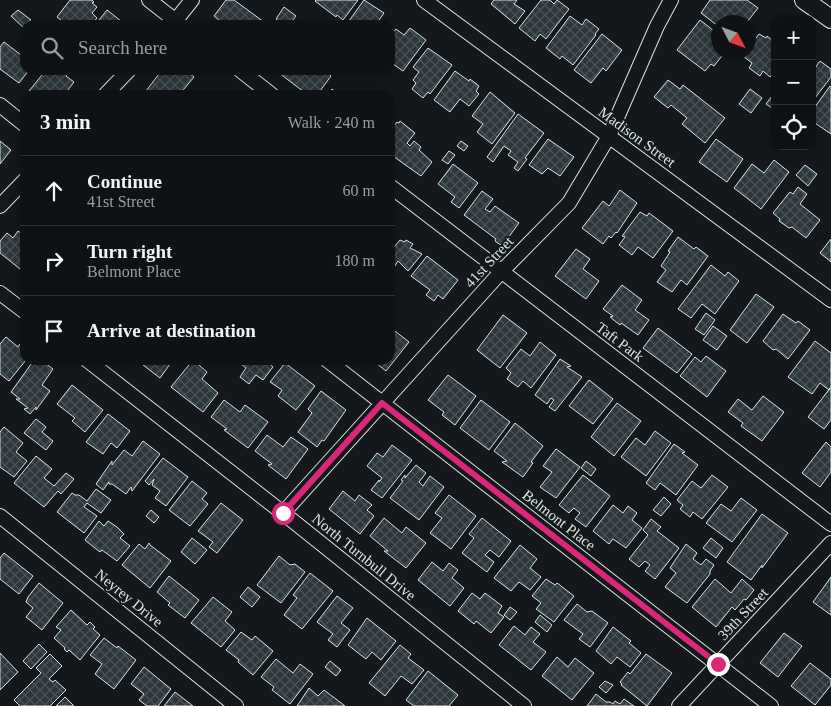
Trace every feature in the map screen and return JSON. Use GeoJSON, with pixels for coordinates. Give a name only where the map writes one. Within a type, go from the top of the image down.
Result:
{"type":"FeatureCollection","features":[{"type":"Feature","properties":{"kind":"street"},"geometry":{"type":"LineString","coordinates":[[149,0],[172,20]]}},
{"type":"Feature","properties":{"kind":"street"},"geometry":{"type":"LineString","coordinates":[[180,20],[192,0]]}},
{"type":"Feature","properties":{"kind":"street","name":"Madison Street"},"geometry":{"type":"LineString","coordinates":[[424,0],[831,300]]}},
{"type":"Feature","properties":{"kind":"street","name":"41st Street"},"geometry":{"type":"LineString","coordinates":[[283,513],[501,272],[569,203],[608,136],[656,26],[671,0]]}},
{"type":"Feature","properties":{"kind":"street"},"geometry":{"type":"LineString","coordinates":[[804,0],[831,20]]}},
{"type":"Feature","properties":{"kind":"street"},"geometry":{"type":"LineString","coordinates":[[111,90],[124,75]]}},
{"type":"Feature","properties":{"kind":"street"},"geometry":{"type":"LineString","coordinates":[[246,75],[266,90]]}},
{"type":"Feature","properties":{"kind":"street"},"geometry":{"type":"LineString","coordinates":[[0,106],[20,121]]}},
{"type":"Feature","properties":{"kind":"street"},"geometry":{"type":"LineString","coordinates":[[0,206],[20,185]]}},
{"type":"Feature","properties":{"kind":"street","name":"Taft Park"},"geometry":{"type":"LineString","coordinates":[[395,190],[831,524]]}},
{"type":"Feature","properties":{"kind":"street"},"geometry":{"type":"LineString","coordinates":[[0,292],[20,308]]}},
{"type":"Feature","properties":{"kind":"street","name":"North Turnbull Drive"},"geometry":{"type":"LineString","coordinates":[[93,365],[283,513],[524,706]]}},
{"type":"Feature","properties":{"kind":"street","name":"Belmont Place"},"geometry":{"type":"LineString","coordinates":[[333,365],[771,706]]}},
{"type":"Feature","properties":{"kind":"street","name":"Neyrey Drive"},"geometry":{"type":"LineString","coordinates":[[0,516],[236,706]]}},
{"type":"Feature","properties":{"kind":"street","name":"39th Street"},"geometry":{"type":"LineString","coordinates":[[679,706],[831,543]]}},
{"type":"Feature","properties":{"kind":"building"},"geometry":{"type":"Polygon","coordinates":[[[70,0],[92,0],[94,2],[92,3],[97,7],[92,13],[97,18],[95,20],[61,20],[57,17],[70,0]]]}},
{"type":"Feature","properties":{"kind":"building"},"geometry":{"type":"Polygon","coordinates":[[[226,0],[234,0],[261,20],[219,20],[214,16],[226,0]]]}},
{"type":"Feature","properties":{"kind":"building"},"geometry":{"type":"Polygon","coordinates":[[[316,0],[358,0],[343,20],[337,15],[336,17],[316,0]]]}},
{"type":"Feature","properties":{"kind":"building"},"geometry":{"type":"Polygon","coordinates":[[[364,0],[384,13],[379,20],[350,20],[364,0]]]}},
{"type":"Feature","properties":{"kind":"building"},"geometry":{"type":"Polygon","coordinates":[[[494,0],[517,0],[514,4],[525,11],[515,24],[491,4],[494,0]]]}},
{"type":"Feature","properties":{"kind":"building"},"geometry":{"type":"Polygon","coordinates":[[[541,0],[550,0],[554,4],[557,0],[569,9],[546,39],[540,34],[535,41],[519,28],[541,0]]]}},
{"type":"Feature","properties":{"kind":"building"},"geometry":{"type":"Polygon","coordinates":[[[710,0],[747,0],[758,8],[752,15],[711,15],[711,21],[701,13],[710,0]]]}},
{"type":"Feature","properties":{"kind":"building"},"geometry":{"type":"Polygon","coordinates":[[[284,7],[296,16],[293,20],[276,19],[284,7]]]}},
{"type":"Feature","properties":{"kind":"building"},"geometry":{"type":"Polygon","coordinates":[[[18,10],[31,20],[20,20],[20,24],[11,16],[18,10]]]}},
{"type":"Feature","properties":{"kind":"building"},"geometry":{"type":"Polygon","coordinates":[[[107,10],[120,20],[99,20],[107,10]]]}},
{"type":"Feature","properties":{"kind":"building"},"geometry":{"type":"Polygon","coordinates":[[[570,16],[582,25],[586,19],[599,29],[573,65],[562,56],[560,59],[546,48],[570,16]]]}},
{"type":"Feature","properties":{"kind":"building"},"geometry":{"type":"Polygon","coordinates":[[[700,20],[711,29],[711,60],[719,60],[714,66],[711,64],[705,71],[677,50],[700,20]]]}},
{"type":"Feature","properties":{"kind":"building"},"geometry":{"type":"Polygon","coordinates":[[[410,28],[426,40],[403,71],[395,65],[395,30],[396,29],[404,35],[410,28]]]}},
{"type":"Feature","properties":{"kind":"building"},"geometry":{"type":"Polygon","coordinates":[[[602,34],[622,50],[606,71],[603,68],[591,83],[574,70],[602,34]]]}},
{"type":"Feature","properties":{"kind":"building"},"geometry":{"type":"Polygon","coordinates":[[[759,34],[771,39],[770,77],[763,71],[760,76],[749,68],[752,63],[748,60],[756,60],[756,38],[759,34]]]}},
{"type":"Feature","properties":{"kind":"building"},"geometry":{"type":"Polygon","coordinates":[[[4,42],[20,54],[20,75],[25,75],[19,83],[0,69],[0,47],[4,42]]]}},
{"type":"Feature","properties":{"kind":"building"},"geometry":{"type":"Polygon","coordinates":[[[428,48],[452,65],[430,94],[428,92],[423,98],[412,89],[416,83],[413,80],[419,72],[413,67],[428,48]]]}},
{"type":"Feature","properties":{"kind":"building"},"geometry":{"type":"Polygon","coordinates":[[[820,61],[831,69],[831,77],[816,97],[816,66],[820,61]]]}},
{"type":"Feature","properties":{"kind":"building"},"geometry":{"type":"Polygon","coordinates":[[[455,71],[479,86],[476,91],[479,94],[469,106],[460,99],[450,112],[434,100],[455,71]]]}},
{"type":"Feature","properties":{"kind":"building"},"geometry":{"type":"Polygon","coordinates":[[[42,75],[67,75],[74,82],[68,90],[30,90],[42,75]]]}},
{"type":"Feature","properties":{"kind":"building"},"geometry":{"type":"Polygon","coordinates":[[[158,75],[191,75],[194,77],[183,90],[147,90],[158,75]]]}},
{"type":"Feature","properties":{"kind":"building"},"geometry":{"type":"Polygon","coordinates":[[[282,75],[331,76],[321,90],[301,90],[282,75]]]}},
{"type":"Feature","properties":{"kind":"building"},"geometry":{"type":"Polygon","coordinates":[[[668,80],[680,89],[683,85],[725,118],[705,143],[682,124],[687,118],[671,105],[668,108],[654,97],[668,80]]]}},
{"type":"Feature","properties":{"kind":"building"},"geometry":{"type":"Polygon","coordinates":[[[830,86],[831,134],[816,124],[816,105],[830,86]]]}},
{"type":"Feature","properties":{"kind":"building"},"geometry":{"type":"Polygon","coordinates":[[[750,89],[762,98],[751,113],[739,104],[750,89]]]}},
{"type":"Feature","properties":{"kind":"building"},"geometry":{"type":"Polygon","coordinates":[[[490,92],[515,113],[492,144],[477,132],[483,124],[472,116],[490,92]]]}},
{"type":"Feature","properties":{"kind":"building"},"geometry":{"type":"Polygon","coordinates":[[[771,97],[771,107],[766,104],[771,97]]]}},
{"type":"Feature","properties":{"kind":"building"},"geometry":{"type":"Polygon","coordinates":[[[518,114],[544,133],[525,158],[527,159],[518,171],[514,168],[518,162],[508,155],[511,151],[504,146],[493,162],[487,157],[518,114]]]}},
{"type":"Feature","properties":{"kind":"building"},"geometry":{"type":"Polygon","coordinates":[[[400,121],[415,133],[407,143],[410,146],[414,141],[421,147],[419,150],[432,162],[421,176],[395,158],[395,124],[397,122],[399,123],[400,121]]]}},
{"type":"Feature","properties":{"kind":"building"},"geometry":{"type":"Polygon","coordinates":[[[548,139],[574,157],[560,176],[548,168],[542,174],[529,165],[548,139]]]}},
{"type":"Feature","properties":{"kind":"building"},"geometry":{"type":"Polygon","coordinates":[[[716,139],[743,159],[727,182],[699,162],[716,139]]]}},
{"type":"Feature","properties":{"kind":"building"},"geometry":{"type":"Polygon","coordinates":[[[0,141],[11,150],[0,164],[0,141]]]}},
{"type":"Feature","properties":{"kind":"building"},"geometry":{"type":"Polygon","coordinates":[[[461,141],[468,146],[464,151],[457,146],[461,141]]]}},
{"type":"Feature","properties":{"kind":"building"},"geometry":{"type":"Polygon","coordinates":[[[449,151],[455,155],[448,164],[442,160],[449,151]]]}},
{"type":"Feature","properties":{"kind":"building"},"geometry":{"type":"Polygon","coordinates":[[[774,160],[789,172],[761,209],[734,188],[752,164],[764,173],[774,160]]]}},
{"type":"Feature","properties":{"kind":"building"},"geometry":{"type":"Polygon","coordinates":[[[453,164],[478,183],[459,208],[451,202],[455,197],[438,184],[453,164]]]}},
{"type":"Feature","properties":{"kind":"building"},"geometry":{"type":"Polygon","coordinates":[[[805,165],[817,174],[808,186],[796,175],[805,165]]]}},
{"type":"Feature","properties":{"kind":"building"},"geometry":{"type":"Polygon","coordinates":[[[798,187],[807,194],[800,204],[820,220],[806,238],[792,227],[789,228],[779,221],[780,219],[773,213],[790,192],[793,194],[798,187]]]}},
{"type":"Feature","properties":{"kind":"building"},"geometry":{"type":"Polygon","coordinates":[[[620,190],[637,203],[617,233],[611,238],[609,236],[603,244],[582,228],[603,201],[609,206],[620,190]]]}},
{"type":"Feature","properties":{"kind":"building"},"geometry":{"type":"Polygon","coordinates":[[[482,191],[493,199],[485,209],[490,212],[495,206],[519,223],[502,246],[495,241],[496,239],[464,215],[482,191]]]}},
{"type":"Feature","properties":{"kind":"building"},"geometry":{"type":"Polygon","coordinates":[[[640,212],[647,216],[649,213],[673,231],[653,258],[638,247],[632,255],[619,245],[625,237],[622,236],[640,212]]]}},
{"type":"Feature","properties":{"kind":"building"},"geometry":{"type":"Polygon","coordinates":[[[18,231],[20,232],[20,269],[0,253],[0,241],[7,233],[13,238],[18,231]]]}},
{"type":"Feature","properties":{"kind":"building"},"geometry":{"type":"Polygon","coordinates":[[[678,237],[694,249],[696,247],[708,256],[687,285],[681,280],[672,292],[657,282],[666,270],[661,266],[670,252],[668,251],[678,237]]]}},
{"type":"Feature","properties":{"kind":"building"},"geometry":{"type":"Polygon","coordinates":[[[831,239],[831,262],[820,253],[831,239]]]}},
{"type":"Feature","properties":{"kind":"building"},"geometry":{"type":"Polygon","coordinates":[[[400,240],[405,242],[406,240],[413,244],[410,248],[422,254],[408,271],[398,261],[395,266],[395,246],[400,240]]]}},
{"type":"Feature","properties":{"kind":"building"},"geometry":{"type":"Polygon","coordinates":[[[576,249],[590,259],[583,269],[599,281],[586,299],[555,276],[576,249]]]}},
{"type":"Feature","properties":{"kind":"building"},"geometry":{"type":"Polygon","coordinates":[[[427,256],[458,280],[443,299],[438,295],[434,301],[426,295],[430,290],[411,276],[427,256]]]}},
{"type":"Feature","properties":{"kind":"building"},"geometry":{"type":"Polygon","coordinates":[[[711,265],[725,276],[728,272],[739,281],[715,314],[702,304],[691,318],[678,309],[711,265]]]}},
{"type":"Feature","properties":{"kind":"building"},"geometry":{"type":"Polygon","coordinates":[[[622,285],[642,300],[635,310],[649,320],[638,335],[621,323],[620,325],[610,317],[613,316],[603,309],[622,285]]]}},
{"type":"Feature","properties":{"kind":"building"},"geometry":{"type":"Polygon","coordinates":[[[756,294],[774,307],[747,343],[730,330],[756,294]]]}},
{"type":"Feature","properties":{"kind":"building"},"geometry":{"type":"Polygon","coordinates":[[[706,313],[715,320],[704,335],[695,329],[706,313]]]}},
{"type":"Feature","properties":{"kind":"building"},"geometry":{"type":"Polygon","coordinates":[[[783,314],[796,323],[798,321],[810,330],[788,359],[763,341],[783,314]]]}},
{"type":"Feature","properties":{"kind":"building"},"geometry":{"type":"Polygon","coordinates":[[[503,315],[527,333],[500,368],[477,350],[503,315]]]}},
{"type":"Feature","properties":{"kind":"building"},"geometry":{"type":"Polygon","coordinates":[[[713,326],[727,336],[717,350],[703,340],[713,326]]]}},
{"type":"Feature","properties":{"kind":"building"},"geometry":{"type":"Polygon","coordinates":[[[658,328],[692,354],[677,373],[643,348],[658,328]]]}},
{"type":"Feature","properties":{"kind":"building"},"geometry":{"type":"Polygon","coordinates":[[[395,331],[409,342],[395,360],[395,331]]]}},
{"type":"Feature","properties":{"kind":"building"},"geometry":{"type":"Polygon","coordinates":[[[6,337],[18,347],[20,344],[20,365],[22,365],[9,381],[0,374],[0,344],[6,337]]]}},
{"type":"Feature","properties":{"kind":"building"},"geometry":{"type":"Polygon","coordinates":[[[815,341],[831,353],[831,387],[829,390],[820,383],[812,394],[788,377],[815,341]]]}},
{"type":"Feature","properties":{"kind":"building"},"geometry":{"type":"Polygon","coordinates":[[[540,342],[556,355],[531,388],[523,381],[518,387],[507,379],[511,373],[506,368],[521,349],[530,356],[540,342]]]}},
{"type":"Feature","properties":{"kind":"building"},"geometry":{"type":"Polygon","coordinates":[[[706,356],[726,371],[707,397],[680,376],[695,357],[701,362],[706,356]]]}},
{"type":"Feature","properties":{"kind":"building"},"geometry":{"type":"Polygon","coordinates":[[[560,359],[571,366],[567,367],[582,377],[555,411],[549,407],[554,400],[551,398],[547,404],[535,395],[560,359]]]}},
{"type":"Feature","properties":{"kind":"building"},"geometry":{"type":"Polygon","coordinates":[[[30,365],[48,365],[53,369],[42,385],[50,391],[36,410],[36,407],[30,414],[24,409],[28,408],[16,399],[20,399],[11,392],[30,365]]]}},
{"type":"Feature","properties":{"kind":"building"},"geometry":{"type":"Polygon","coordinates":[[[143,365],[169,365],[160,378],[143,365]]]}},
{"type":"Feature","properties":{"kind":"building"},"geometry":{"type":"Polygon","coordinates":[[[189,365],[199,365],[207,372],[202,379],[218,393],[203,412],[171,387],[189,365]]]}},
{"type":"Feature","properties":{"kind":"building"},"geometry":{"type":"Polygon","coordinates":[[[242,365],[271,365],[273,367],[263,380],[256,375],[249,384],[240,377],[246,368],[242,365]]]}},
{"type":"Feature","properties":{"kind":"building"},"geometry":{"type":"Polygon","coordinates":[[[283,365],[288,365],[315,386],[296,410],[278,396],[282,390],[270,382],[283,365]]]}},
{"type":"Feature","properties":{"kind":"building"},"geometry":{"type":"Polygon","coordinates":[[[378,365],[391,365],[386,371],[378,365]]]}},
{"type":"Feature","properties":{"kind":"building"},"geometry":{"type":"Polygon","coordinates":[[[448,375],[476,396],[455,425],[442,415],[444,412],[428,400],[448,375]]]}},
{"type":"Feature","properties":{"kind":"building"},"geometry":{"type":"Polygon","coordinates":[[[589,380],[613,399],[593,424],[569,406],[589,380]]]}},
{"type":"Feature","properties":{"kind":"building"},"geometry":{"type":"Polygon","coordinates":[[[72,385],[103,410],[85,432],[72,421],[75,418],[57,404],[72,385]]]}},
{"type":"Feature","properties":{"kind":"building"},"geometry":{"type":"Polygon","coordinates":[[[831,387],[831,420],[824,429],[808,417],[831,387]]]}},
{"type":"Feature","properties":{"kind":"building"},"geometry":{"type":"Polygon","coordinates":[[[321,391],[346,410],[324,441],[322,440],[317,447],[298,432],[312,413],[308,409],[321,391]]]}},
{"type":"Feature","properties":{"kind":"building"},"geometry":{"type":"Polygon","coordinates":[[[763,396],[784,412],[762,441],[741,426],[743,423],[728,412],[738,399],[752,410],[763,396]]]}},
{"type":"Feature","properties":{"kind":"building"},"geometry":{"type":"Polygon","coordinates":[[[224,400],[240,412],[245,405],[268,422],[248,448],[224,430],[227,429],[211,417],[224,400]]]}},
{"type":"Feature","properties":{"kind":"building"},"geometry":{"type":"Polygon","coordinates":[[[481,400],[510,422],[489,450],[460,428],[481,400]]]}},
{"type":"Feature","properties":{"kind":"building"},"geometry":{"type":"Polygon","coordinates":[[[617,403],[641,421],[614,456],[591,437],[617,403]]]}},
{"type":"Feature","properties":{"kind":"building"},"geometry":{"type":"Polygon","coordinates":[[[108,414],[130,431],[117,448],[111,443],[103,454],[86,442],[108,414]]]}},
{"type":"Feature","properties":{"kind":"building"},"geometry":{"type":"Polygon","coordinates":[[[36,419],[46,427],[42,432],[53,441],[46,450],[24,433],[36,419]]]}},
{"type":"Feature","properties":{"kind":"building"},"geometry":{"type":"Polygon","coordinates":[[[515,423],[543,446],[523,477],[502,462],[507,461],[494,451],[515,423]]]}},
{"type":"Feature","properties":{"kind":"building"},"geometry":{"type":"Polygon","coordinates":[[[4,427],[23,443],[16,452],[27,461],[14,477],[0,467],[0,432],[4,427]]]}},
{"type":"Feature","properties":{"kind":"building"},"geometry":{"type":"Polygon","coordinates":[[[655,431],[671,443],[646,476],[621,457],[636,438],[645,445],[655,431]]]}},
{"type":"Feature","properties":{"kind":"building"},"geometry":{"type":"Polygon","coordinates":[[[267,435],[283,447],[291,437],[308,449],[286,479],[268,465],[272,464],[255,451],[267,435]]]}},
{"type":"Feature","properties":{"kind":"building"},"geometry":{"type":"Polygon","coordinates":[[[143,441],[160,454],[132,491],[131,487],[126,494],[112,484],[109,484],[109,482],[103,490],[96,484],[112,461],[112,465],[124,450],[132,456],[143,441]]]}},
{"type":"Feature","properties":{"kind":"building"},"geometry":{"type":"Polygon","coordinates":[[[826,442],[831,447],[831,472],[820,487],[802,473],[826,442]]]}},
{"type":"Feature","properties":{"kind":"building"},"geometry":{"type":"Polygon","coordinates":[[[674,444],[685,452],[682,453],[698,465],[676,495],[660,483],[655,490],[646,483],[674,444]]]}},
{"type":"Feature","properties":{"kind":"building"},"geometry":{"type":"Polygon","coordinates":[[[392,445],[412,460],[382,498],[371,490],[382,478],[367,466],[377,453],[383,457],[392,445]]]}},
{"type":"Feature","properties":{"kind":"building"},"geometry":{"type":"Polygon","coordinates":[[[556,449],[580,467],[556,498],[540,487],[552,472],[543,466],[556,449]]]}},
{"type":"Feature","properties":{"kind":"building"},"geometry":{"type":"Polygon","coordinates":[[[36,456],[52,469],[44,478],[54,486],[66,473],[74,479],[61,494],[58,491],[44,507],[14,483],[36,456]]]}},
{"type":"Feature","properties":{"kind":"building"},"geometry":{"type":"Polygon","coordinates":[[[163,458],[188,477],[166,506],[155,498],[160,491],[152,485],[154,479],[149,485],[145,481],[163,458]]]}},
{"type":"Feature","properties":{"kind":"building"},"geometry":{"type":"Polygon","coordinates":[[[586,461],[596,469],[591,476],[581,468],[586,461]]]}},
{"type":"Feature","properties":{"kind":"building"},"geometry":{"type":"Polygon","coordinates":[[[416,465],[426,473],[419,482],[423,486],[430,476],[444,487],[419,520],[390,498],[403,481],[401,480],[416,465]]]}},
{"type":"Feature","properties":{"kind":"building"},"geometry":{"type":"Polygon","coordinates":[[[583,475],[610,496],[586,527],[575,519],[580,513],[574,508],[569,513],[559,505],[583,475]]]}},
{"type":"Feature","properties":{"kind":"building"},"geometry":{"type":"Polygon","coordinates":[[[712,475],[728,487],[702,519],[693,512],[690,517],[680,509],[683,505],[677,500],[692,481],[701,488],[712,475]]]}},
{"type":"Feature","properties":{"kind":"building"},"geometry":{"type":"Polygon","coordinates":[[[192,481],[207,493],[202,499],[208,504],[190,526],[169,510],[192,481]]]}},
{"type":"Feature","properties":{"kind":"building"},"geometry":{"type":"Polygon","coordinates":[[[96,489],[111,500],[101,513],[87,503],[84,507],[97,516],[84,533],[57,512],[72,493],[79,495],[87,501],[96,489]]]}},
{"type":"Feature","properties":{"kind":"building"},"geometry":{"type":"Polygon","coordinates":[[[343,491],[355,501],[359,495],[372,505],[367,510],[374,516],[360,534],[329,509],[343,491]]]}},
{"type":"Feature","properties":{"kind":"building"},"geometry":{"type":"Polygon","coordinates":[[[449,495],[476,516],[451,549],[430,533],[442,518],[435,513],[449,495]]]}},
{"type":"Feature","properties":{"kind":"building"},"geometry":{"type":"Polygon","coordinates":[[[664,497],[671,504],[661,516],[653,510],[664,497]]]}},
{"type":"Feature","properties":{"kind":"building"},"geometry":{"type":"Polygon","coordinates":[[[741,498],[757,510],[732,542],[706,523],[721,504],[731,511],[741,498]]]}},
{"type":"Feature","properties":{"kind":"building"},"geometry":{"type":"Polygon","coordinates":[[[221,503],[243,520],[217,553],[209,547],[213,542],[198,531],[221,503]]]}},
{"type":"Feature","properties":{"kind":"building"},"geometry":{"type":"Polygon","coordinates":[[[613,505],[623,513],[628,506],[637,513],[632,520],[642,528],[626,548],[613,539],[609,544],[593,531],[613,505]]]}},
{"type":"Feature","properties":{"kind":"building"},"geometry":{"type":"Polygon","coordinates":[[[151,510],[159,517],[154,523],[146,516],[151,510]]]}},
{"type":"Feature","properties":{"kind":"building"},"geometry":{"type":"Polygon","coordinates":[[[762,514],[788,533],[751,580],[727,562],[762,514]]]}},
{"type":"Feature","properties":{"kind":"building"},"geometry":{"type":"Polygon","coordinates":[[[384,518],[402,533],[406,527],[426,543],[406,568],[384,551],[388,551],[370,536],[384,518]]]}},
{"type":"Feature","properties":{"kind":"building"},"geometry":{"type":"Polygon","coordinates":[[[482,518],[511,541],[499,557],[490,550],[485,555],[494,562],[487,572],[462,553],[474,538],[469,534],[482,518]]]}},
{"type":"Feature","properties":{"kind":"building"},"geometry":{"type":"Polygon","coordinates":[[[651,519],[661,527],[657,531],[679,548],[655,579],[645,571],[650,565],[645,561],[639,567],[629,559],[648,535],[643,530],[651,519]]]}},
{"type":"Feature","properties":{"kind":"building"},"geometry":{"type":"Polygon","coordinates":[[[99,521],[104,526],[108,521],[117,527],[124,534],[120,538],[130,546],[117,561],[102,550],[100,552],[85,540],[99,521]]]}},
{"type":"Feature","properties":{"kind":"building"},"geometry":{"type":"Polygon","coordinates":[[[192,538],[207,550],[195,564],[181,552],[192,538]]]}},
{"type":"Feature","properties":{"kind":"building"},"geometry":{"type":"Polygon","coordinates":[[[711,538],[723,548],[716,558],[703,548],[711,538]]]}},
{"type":"Feature","properties":{"kind":"building"},"geometry":{"type":"Polygon","coordinates":[[[149,543],[171,561],[150,588],[122,565],[139,544],[145,549],[149,543]]]}},
{"type":"Feature","properties":{"kind":"building"},"geometry":{"type":"Polygon","coordinates":[[[686,544],[697,553],[693,559],[701,565],[706,559],[714,565],[710,574],[687,603],[665,587],[676,573],[670,568],[686,544]]]}},
{"type":"Feature","properties":{"kind":"building"},"geometry":{"type":"Polygon","coordinates":[[[520,545],[537,559],[530,568],[541,577],[530,590],[519,582],[511,591],[494,578],[520,545]]]}},
{"type":"Feature","properties":{"kind":"building"},"geometry":{"type":"Polygon","coordinates":[[[4,553],[33,576],[19,594],[0,579],[0,558],[4,553]]]}},
{"type":"Feature","properties":{"kind":"building"},"geometry":{"type":"Polygon","coordinates":[[[279,556],[290,565],[295,564],[305,572],[281,603],[257,585],[279,556]]]}},
{"type":"Feature","properties":{"kind":"building"},"geometry":{"type":"Polygon","coordinates":[[[432,562],[443,571],[449,563],[458,570],[452,578],[464,588],[450,606],[418,580],[432,562]]]}},
{"type":"Feature","properties":{"kind":"building"},"geometry":{"type":"Polygon","coordinates":[[[310,573],[333,591],[302,629],[284,615],[297,598],[293,595],[310,573]]]}},
{"type":"Feature","properties":{"kind":"building"},"geometry":{"type":"Polygon","coordinates":[[[169,576],[199,600],[185,618],[168,605],[170,603],[157,592],[169,576]]]}},
{"type":"Feature","properties":{"kind":"building"},"geometry":{"type":"Polygon","coordinates":[[[831,577],[831,615],[813,602],[831,577]]]}},
{"type":"Feature","properties":{"kind":"building"},"geometry":{"type":"Polygon","coordinates":[[[546,579],[555,585],[557,583],[574,596],[554,622],[536,609],[541,603],[532,596],[546,579]]]}},
{"type":"Feature","properties":{"kind":"building"},"geometry":{"type":"Polygon","coordinates":[[[715,579],[731,593],[742,579],[754,590],[735,610],[732,607],[716,627],[692,607],[715,579]]]}},
{"type":"Feature","properties":{"kind":"building"},"geometry":{"type":"Polygon","coordinates":[[[39,583],[63,603],[42,630],[26,617],[33,608],[26,602],[39,583]]]}},
{"type":"Feature","properties":{"kind":"building"},"geometry":{"type":"Polygon","coordinates":[[[248,587],[260,597],[252,607],[240,597],[248,587]]]}},
{"type":"Feature","properties":{"kind":"building"},"geometry":{"type":"Polygon","coordinates":[[[472,593],[480,599],[485,593],[502,606],[498,613],[504,617],[491,633],[476,621],[474,624],[458,611],[472,593]]]}},
{"type":"Feature","properties":{"kind":"building"},"geometry":{"type":"Polygon","coordinates":[[[337,596],[353,608],[341,623],[350,630],[337,647],[328,640],[333,634],[317,622],[337,596]]]}},
{"type":"Feature","properties":{"kind":"building"},"geometry":{"type":"Polygon","coordinates":[[[213,597],[232,612],[225,621],[235,630],[221,647],[191,623],[213,597]]]}},
{"type":"Feature","properties":{"kind":"building"},"geometry":{"type":"Polygon","coordinates":[[[577,604],[587,612],[592,611],[608,623],[590,647],[579,639],[583,634],[564,620],[577,604]]]}},
{"type":"Feature","properties":{"kind":"building"},"geometry":{"type":"Polygon","coordinates":[[[510,607],[517,612],[510,620],[504,615],[510,607]]]}},
{"type":"Feature","properties":{"kind":"building"},"geometry":{"type":"Polygon","coordinates":[[[71,610],[87,625],[90,622],[95,627],[93,629],[100,635],[80,660],[69,650],[67,652],[54,638],[61,630],[56,627],[71,610]]]}},
{"type":"Feature","properties":{"kind":"building"},"geometry":{"type":"Polygon","coordinates":[[[540,615],[552,625],[547,632],[535,622],[540,615]]]}},
{"type":"Feature","properties":{"kind":"building"},"geometry":{"type":"Polygon","coordinates":[[[367,618],[396,641],[381,660],[372,652],[366,659],[348,645],[367,618]]]}},
{"type":"Feature","properties":{"kind":"building"},"geometry":{"type":"Polygon","coordinates":[[[514,626],[525,635],[531,627],[540,634],[533,642],[546,652],[531,670],[499,645],[514,626]]]}},
{"type":"Feature","properties":{"kind":"building"},"geometry":{"type":"Polygon","coordinates":[[[613,627],[631,641],[629,643],[641,653],[630,667],[617,657],[611,664],[596,651],[613,627]]]}},
{"type":"Feature","properties":{"kind":"building"},"geometry":{"type":"Polygon","coordinates":[[[241,632],[252,640],[255,636],[273,651],[253,675],[226,650],[241,632]]]}},
{"type":"Feature","properties":{"kind":"building"},"geometry":{"type":"Polygon","coordinates":[[[784,633],[802,646],[778,677],[760,663],[784,633]]]}},
{"type":"Feature","properties":{"kind":"building"},"geometry":{"type":"Polygon","coordinates":[[[104,638],[136,660],[114,689],[95,674],[102,664],[90,655],[104,638]]]}},
{"type":"Feature","properties":{"kind":"building"},"geometry":{"type":"Polygon","coordinates":[[[39,644],[47,652],[31,669],[23,661],[39,644]]]}},
{"type":"Feature","properties":{"kind":"building"},"geometry":{"type":"Polygon","coordinates":[[[400,645],[411,654],[408,658],[424,670],[412,684],[401,676],[385,696],[369,683],[400,645]]]}},
{"type":"Feature","properties":{"kind":"building"},"geometry":{"type":"Polygon","coordinates":[[[0,653],[18,672],[0,690],[0,653]]]}},
{"type":"Feature","properties":{"kind":"building"},"geometry":{"type":"Polygon","coordinates":[[[50,654],[62,666],[49,679],[53,682],[55,680],[66,690],[50,706],[20,706],[14,700],[41,673],[36,668],[50,654]]]}},
{"type":"Feature","properties":{"kind":"building"},"geometry":{"type":"Polygon","coordinates":[[[646,654],[672,673],[647,706],[621,685],[620,682],[628,672],[630,674],[646,654]]]}},
{"type":"Feature","properties":{"kind":"building"},"geometry":{"type":"Polygon","coordinates":[[[557,657],[568,667],[575,658],[594,673],[572,700],[542,676],[557,657]]]}},
{"type":"Feature","properties":{"kind":"building"},"geometry":{"type":"Polygon","coordinates":[[[276,659],[293,673],[300,664],[313,674],[290,704],[272,690],[274,687],[261,677],[276,659]]]}},
{"type":"Feature","properties":{"kind":"building"},"geometry":{"type":"Polygon","coordinates":[[[330,661],[341,670],[336,676],[325,667],[330,661]]]}},
{"type":"Feature","properties":{"kind":"building"},"geometry":{"type":"Polygon","coordinates":[[[810,663],[831,679],[831,685],[815,705],[791,686],[810,663]]]}},
{"type":"Feature","properties":{"kind":"building"},"geometry":{"type":"Polygon","coordinates":[[[144,667],[171,689],[158,706],[147,706],[139,700],[144,694],[131,684],[144,667]]]}},
{"type":"Feature","properties":{"kind":"building"},"geometry":{"type":"Polygon","coordinates":[[[428,671],[458,695],[449,706],[414,706],[406,700],[428,671]]]}},
{"type":"Feature","properties":{"kind":"building"},"geometry":{"type":"Polygon","coordinates":[[[605,681],[613,685],[606,693],[599,687],[605,681]]]}},
{"type":"Feature","properties":{"kind":"building"},"geometry":{"type":"Polygon","coordinates":[[[309,688],[318,696],[324,690],[345,706],[297,706],[309,688]]]}},
{"type":"Feature","properties":{"kind":"building"},"geometry":{"type":"Polygon","coordinates":[[[175,692],[193,706],[164,706],[175,692]]]}},
{"type":"Feature","properties":{"kind":"building"},"geometry":{"type":"Polygon","coordinates":[[[596,694],[606,702],[613,704],[615,701],[620,704],[624,699],[634,706],[587,706],[596,694]]]}},
{"type":"Feature","properties":{"kind":"building"},"geometry":{"type":"Polygon","coordinates":[[[65,697],[74,706],[56,706],[65,697]]]}},
{"type":"Feature","properties":{"kind":"route"},"geometry":{"type":"LineString","coordinates":[[283,513],[382,403],[718,664]]}}]}
